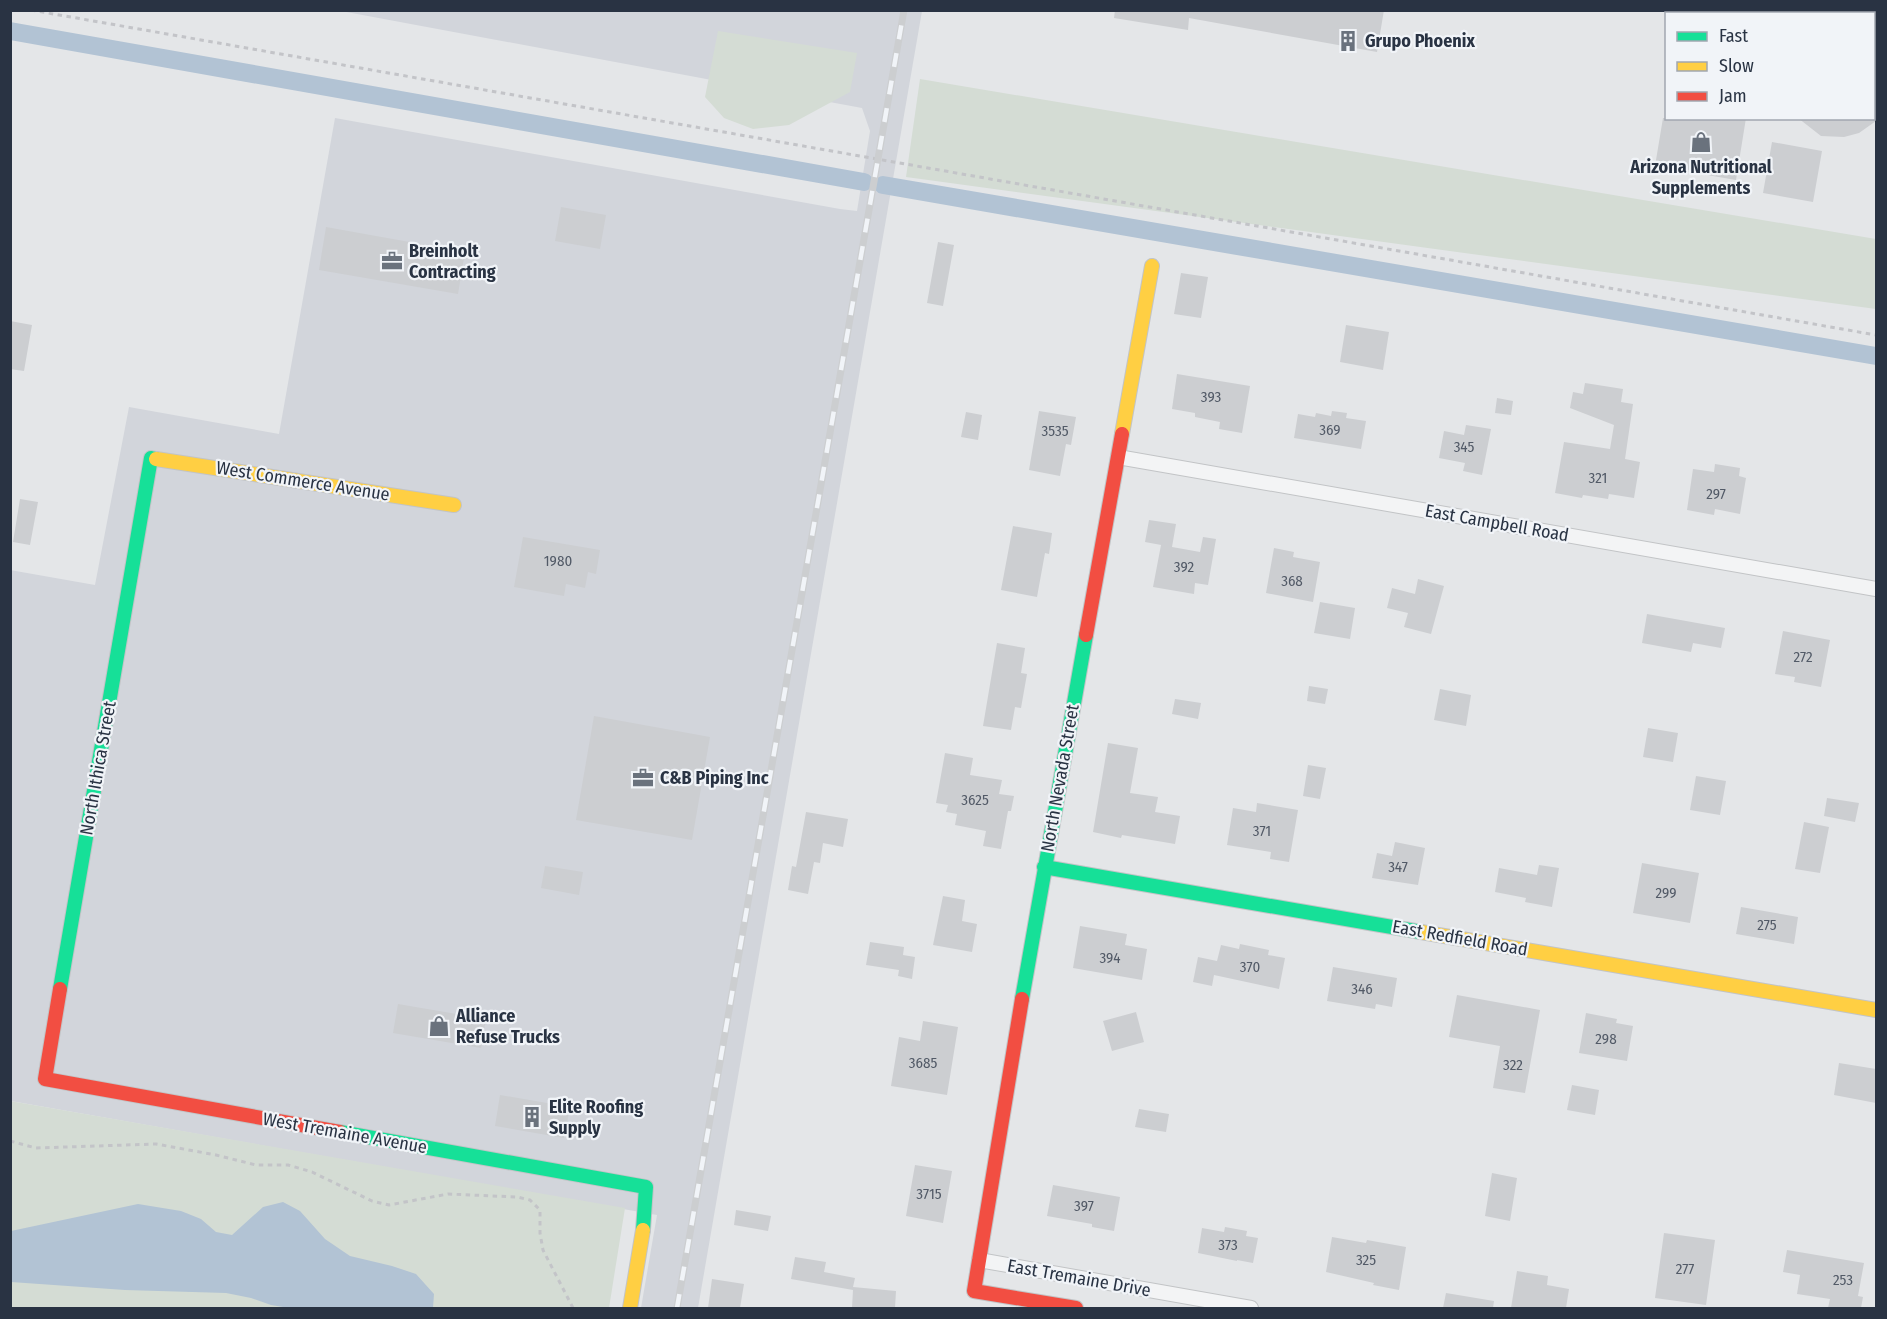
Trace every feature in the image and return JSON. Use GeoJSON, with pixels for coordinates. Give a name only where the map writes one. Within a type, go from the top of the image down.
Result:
{"type":"FeatureCollection","features":[{"type":"Feature","properties":{"kind":"street","name":"North Nevada Street"},"geometry":{"type":"LineString","coordinates":[[974,1291],[1044,867],[1152,266]]}},
{"type":"Feature","properties":{"kind":"street","name":"East Campbell Road"},"geometry":{"type":"LineString","coordinates":[[1118,457],[1876,589]]}},
{"type":"Feature","properties":{"kind":"street","name":"West Commerce Avenue"},"geometry":{"type":"LineString","coordinates":[[152,458],[454,505]]}},
{"type":"Feature","properties":{"kind":"street","name":"North Ithica Street"},"geometry":{"type":"LineString","coordinates":[[45,1079],[152,458]]}},
{"type":"Feature","properties":{"kind":"street","name":"East Redfield Road"},"geometry":{"type":"LineString","coordinates":[[1044,867],[1876,1010]]}},
{"type":"Feature","properties":{"kind":"street","name":"West Tremaine Avenue"},"geometry":{"type":"LineString","coordinates":[[45,1079],[646,1187],[644,1224],[630,1308]]}},
{"type":"Feature","properties":{"kind":"street","name":"East Tremaine Drive"},"geometry":{"type":"LineString","coordinates":[[979,1260],[1251,1308]]}},
{"type":"Feature","properties":{"kind":"street","name":"East Tremaine Drive"},"geometry":{"type":"LineString","coordinates":[[974,1291],[1076,1308]]}},
{"type":"Feature","properties":{"kind":"path"},"geometry":{"type":"LineString","coordinates":[[31,10],[1876,335]]}},
{"type":"Feature","properties":{"kind":"path"},"geometry":{"type":"LineString","coordinates":[[10,1141],[36,1148],[156,1144],[256,1165],[288,1165],[312,1172],[372,1201],[389,1205],[448,1194],[517,1197],[530,1200],[540,1210],[543,1250],[573,1308]]}},
{"type":"Feature","properties":{"kind":"shaded area"},"geometry":{"type":"Polygon","coordinates":[[[341,11],[922,11],[698,1308],[641,1308],[657,1215],[11,1101],[10,570],[95,585],[129,407],[279,434],[335,118],[857,211],[870,131],[862,108],[341,11]]]}},
{"type":"Feature","properties":{"kind":"shaded area"},"geometry":{"type":"Polygon","coordinates":[[[718,31],[857,53],[850,92],[789,125],[753,129],[724,118],[705,97],[718,31]]]}},
{"type":"Feature","properties":{"kind":"shaded area"},"geometry":{"type":"Polygon","coordinates":[[[920,79],[1876,239],[1876,309],[906,177],[920,79]]]}},
{"type":"Feature","properties":{"kind":"shaded area"},"geometry":{"type":"Polygon","coordinates":[[[10,1101],[625,1208],[609,1308],[11,1308],[10,1101]]]}},
{"type":"Feature","properties":{"kind":"water"},"geometry":{"type":"Polygon","coordinates":[[[283,1202],[300,1211],[325,1239],[350,1256],[416,1274],[434,1294],[433,1308],[289,1308],[226,1293],[125,1290],[11,1282],[11,1231],[138,1204],[181,1211],[201,1219],[216,1232],[232,1235],[263,1207],[283,1202]]]}},
{"type":"Feature","properties":{"kind":"building","name":"Grupo Phoenix"},"geometry":{"type":"Polygon","coordinates":[[[1115,10],[1384,10],[1377,52],[1189,18],[1188,30],[1114,18],[1115,10]]]}},
{"type":"Feature","properties":{"kind":"building","name":"Arizona Nutritional Supplements"},"geometry":{"type":"Polygon","coordinates":[[[1663,118],[1665,120],[1746,120],[1736,180],[1655,166],[1663,118]]]}},
{"type":"Feature","properties":{"kind":"building"},"geometry":{"type":"Polygon","coordinates":[[[1876,118],[1876,121],[1859,133],[1844,137],[1821,136],[1801,120],[1875,120],[1876,118]]]}},
{"type":"Feature","properties":{"kind":"building"},"geometry":{"type":"Polygon","coordinates":[[[1772,142],[1822,151],[1813,202],[1763,193],[1772,142]]]}},
{"type":"Feature","properties":{"kind":"building"},"geometry":{"type":"Polygon","coordinates":[[[561,207],[606,215],[600,249],[555,241],[561,207]]]}},
{"type":"Feature","properties":{"kind":"building","name":"Breinholt Contracting"},"geometry":{"type":"Polygon","coordinates":[[[326,227],[465,252],[458,294],[319,270],[326,227]]]}},
{"type":"Feature","properties":{"kind":"building"},"geometry":{"type":"Polygon","coordinates":[[[938,242],[954,245],[943,306],[927,303],[938,242]]]}},
{"type":"Feature","properties":{"kind":"building"},"geometry":{"type":"Polygon","coordinates":[[[1181,273],[1208,277],[1201,318],[1174,314],[1181,273]]]}},
{"type":"Feature","properties":{"kind":"building"},"geometry":{"type":"Polygon","coordinates":[[[10,321],[32,325],[24,371],[10,369],[10,321]]]}},
{"type":"Feature","properties":{"kind":"building"},"geometry":{"type":"Polygon","coordinates":[[[1346,325],[1389,332],[1383,370],[1340,362],[1346,325]]]}},
{"type":"Feature","properties":{"kind":"building"},"geometry":{"type":"Polygon","coordinates":[[[1177,374],[1250,386],[1242,433],[1219,429],[1220,422],[1195,417],[1195,413],[1172,409],[1177,374]]]}},
{"type":"Feature","properties":{"kind":"building"},"geometry":{"type":"Polygon","coordinates":[[[1585,383],[1623,389],[1621,402],[1633,404],[1625,459],[1640,462],[1634,498],[1609,494],[1608,499],[1583,495],[1582,498],[1555,493],[1564,442],[1610,449],[1614,425],[1570,408],[1573,392],[1583,394],[1585,383]]]}},
{"type":"Feature","properties":{"kind":"building"},"geometry":{"type":"Polygon","coordinates":[[[1497,398],[1513,401],[1511,415],[1495,413],[1497,398]]]}},
{"type":"Feature","properties":{"kind":"building"},"geometry":{"type":"Polygon","coordinates":[[[1039,411],[1076,417],[1071,445],[1066,444],[1060,476],[1029,470],[1039,411]]]}},
{"type":"Feature","properties":{"kind":"building"},"geometry":{"type":"Polygon","coordinates":[[[1332,411],[1347,413],[1346,418],[1366,421],[1361,449],[1294,438],[1298,414],[1315,417],[1316,413],[1331,416],[1332,411]]]}},
{"type":"Feature","properties":{"kind":"building"},"geometry":{"type":"Polygon","coordinates":[[[966,412],[982,415],[978,440],[961,437],[966,412]]]}},
{"type":"Feature","properties":{"kind":"building"},"geometry":{"type":"Polygon","coordinates":[[[1466,425],[1491,429],[1482,475],[1463,471],[1465,463],[1439,458],[1444,431],[1464,435],[1466,425]]]}},
{"type":"Feature","properties":{"kind":"building"},"geometry":{"type":"Polygon","coordinates":[[[1715,464],[1740,468],[1739,476],[1746,478],[1740,514],[1715,509],[1714,515],[1687,510],[1693,469],[1714,472],[1715,464]]]}},
{"type":"Feature","properties":{"kind":"building"},"geometry":{"type":"Polygon","coordinates":[[[20,499],[38,502],[30,545],[13,542],[20,499]]]}},
{"type":"Feature","properties":{"kind":"building"},"geometry":{"type":"Polygon","coordinates":[[[1149,520],[1176,524],[1172,547],[1145,542],[1149,520]]]}},
{"type":"Feature","properties":{"kind":"building"},"geometry":{"type":"Polygon","coordinates":[[[1013,526],[1052,533],[1049,554],[1045,553],[1037,597],[1001,590],[1013,526]]]}},
{"type":"Feature","properties":{"kind":"building"},"geometry":{"type":"Polygon","coordinates":[[[523,537],[600,550],[596,574],[588,572],[585,588],[566,584],[564,596],[514,587],[523,537]]]}},
{"type":"Feature","properties":{"kind":"building"},"geometry":{"type":"Polygon","coordinates":[[[1203,537],[1216,539],[1208,585],[1195,583],[1194,594],[1153,587],[1161,545],[1200,552],[1203,537]]]}},
{"type":"Feature","properties":{"kind":"building"},"geometry":{"type":"Polygon","coordinates":[[[1274,548],[1294,552],[1293,557],[1320,562],[1313,602],[1266,593],[1274,548]]]}},
{"type":"Feature","properties":{"kind":"building"},"geometry":{"type":"Polygon","coordinates":[[[1418,579],[1444,586],[1431,634],[1404,627],[1408,613],[1387,608],[1392,588],[1415,594],[1418,579]]]}},
{"type":"Feature","properties":{"kind":"building"},"geometry":{"type":"Polygon","coordinates":[[[1320,602],[1355,608],[1350,639],[1314,633],[1320,602]]]}},
{"type":"Feature","properties":{"kind":"building"},"geometry":{"type":"Polygon","coordinates":[[[1647,614],[1725,628],[1721,648],[1693,643],[1691,652],[1642,643],[1647,614]]]}},
{"type":"Feature","properties":{"kind":"building"},"geometry":{"type":"Polygon","coordinates":[[[1783,631],[1830,640],[1821,687],[1794,682],[1795,677],[1775,674],[1783,631]]]}},
{"type":"Feature","properties":{"kind":"building"},"geometry":{"type":"Polygon","coordinates":[[[997,643],[1025,648],[1021,673],[1027,674],[1021,708],[1015,707],[1011,730],[983,726],[997,643]]]}},
{"type":"Feature","properties":{"kind":"building"},"geometry":{"type":"Polygon","coordinates":[[[1309,686],[1328,689],[1325,704],[1307,701],[1309,686]]]}},
{"type":"Feature","properties":{"kind":"building"},"geometry":{"type":"Polygon","coordinates":[[[1440,689],[1471,695],[1466,726],[1434,720],[1440,689]]]}},
{"type":"Feature","properties":{"kind":"building"},"geometry":{"type":"Polygon","coordinates":[[[1175,699],[1201,703],[1198,719],[1172,714],[1175,699]]]}},
{"type":"Feature","properties":{"kind":"building","name":"C&B Piping Inc"},"geometry":{"type":"Polygon","coordinates":[[[594,716],[710,737],[692,840],[576,820],[594,716]]]}},
{"type":"Feature","properties":{"kind":"building"},"geometry":{"type":"Polygon","coordinates":[[[1648,728],[1678,733],[1673,762],[1643,757],[1648,728]]]}},
{"type":"Feature","properties":{"kind":"building"},"geometry":{"type":"Polygon","coordinates":[[[1108,743],[1138,748],[1130,793],[1158,797],[1155,812],[1180,816],[1175,844],[1122,835],[1121,838],[1093,832],[1108,743]]]}},
{"type":"Feature","properties":{"kind":"building"},"geometry":{"type":"Polygon","coordinates":[[[945,753],[973,758],[970,775],[1002,780],[999,794],[1014,796],[1011,811],[1008,811],[1001,849],[983,846],[986,831],[955,825],[957,814],[946,812],[948,805],[936,803],[945,753]]]}},
{"type":"Feature","properties":{"kind":"building"},"geometry":{"type":"Polygon","coordinates":[[[1308,765],[1326,768],[1320,799],[1303,796],[1308,765]]]}},
{"type":"Feature","properties":{"kind":"building"},"geometry":{"type":"Polygon","coordinates":[[[1696,776],[1726,781],[1720,815],[1690,810],[1696,776]]]}},
{"type":"Feature","properties":{"kind":"building"},"geometry":{"type":"Polygon","coordinates":[[[1827,798],[1859,803],[1855,822],[1824,816],[1827,798]]]}},
{"type":"Feature","properties":{"kind":"building"},"geometry":{"type":"Polygon","coordinates":[[[1257,803],[1298,810],[1289,862],[1270,859],[1271,852],[1227,845],[1233,808],[1256,812],[1257,803]]]}},
{"type":"Feature","properties":{"kind":"building"},"geometry":{"type":"Polygon","coordinates":[[[806,812],[848,819],[843,847],[823,843],[820,863],[814,862],[808,894],[788,890],[792,866],[796,867],[806,812]]]}},
{"type":"Feature","properties":{"kind":"building"},"geometry":{"type":"Polygon","coordinates":[[[1804,822],[1829,827],[1820,873],[1795,869],[1804,822]]]}},
{"type":"Feature","properties":{"kind":"building"},"geometry":{"type":"Polygon","coordinates":[[[1395,842],[1425,848],[1418,885],[1372,878],[1377,853],[1392,856],[1395,842]]]}},
{"type":"Feature","properties":{"kind":"building"},"geometry":{"type":"Polygon","coordinates":[[[1642,863],[1699,873],[1690,923],[1633,913],[1642,863]]]}},
{"type":"Feature","properties":{"kind":"building"},"geometry":{"type":"Polygon","coordinates":[[[1539,865],[1559,868],[1552,907],[1525,902],[1526,898],[1495,892],[1499,868],[1537,875],[1539,865]]]}},
{"type":"Feature","properties":{"kind":"building"},"geometry":{"type":"Polygon","coordinates":[[[545,866],[583,872],[579,895],[541,888],[545,866]]]}},
{"type":"Feature","properties":{"kind":"building"},"geometry":{"type":"Polygon","coordinates":[[[943,896],[965,900],[962,921],[977,924],[972,952],[933,945],[943,896]]]}},
{"type":"Feature","properties":{"kind":"building"},"geometry":{"type":"Polygon","coordinates":[[[1741,907],[1798,917],[1794,944],[1736,934],[1741,907]]]}},
{"type":"Feature","properties":{"kind":"building"},"geometry":{"type":"Polygon","coordinates":[[[1080,926],[1127,934],[1125,945],[1147,949],[1142,980],[1073,968],[1080,926]]]}},
{"type":"Feature","properties":{"kind":"building"},"geometry":{"type":"Polygon","coordinates":[[[870,942],[904,947],[903,955],[915,957],[912,979],[898,976],[899,970],[866,965],[870,942]]]}},
{"type":"Feature","properties":{"kind":"building"},"geometry":{"type":"Polygon","coordinates":[[[1240,944],[1269,950],[1268,955],[1285,958],[1279,989],[1214,975],[1212,986],[1193,982],[1198,957],[1217,961],[1221,945],[1239,949],[1240,944]]]}},
{"type":"Feature","properties":{"kind":"building"},"geometry":{"type":"Polygon","coordinates":[[[1333,967],[1397,978],[1392,1007],[1376,1004],[1375,1009],[1327,1001],[1333,967]]]}},
{"type":"Feature","properties":{"kind":"building"},"geometry":{"type":"Polygon","coordinates":[[[1457,995],[1540,1010],[1525,1093],[1493,1088],[1500,1046],[1449,1037],[1457,995]]]}},
{"type":"Feature","properties":{"kind":"building","name":"Alliance Refuse Trucks"},"geometry":{"type":"Polygon","coordinates":[[[398,1004],[486,1019],[481,1048],[393,1033],[398,1004]]]}},
{"type":"Feature","properties":{"kind":"building"},"geometry":{"type":"Polygon","coordinates":[[[1136,1012],[1144,1042],[1112,1051],[1103,1021],[1136,1012]]]}},
{"type":"Feature","properties":{"kind":"building"},"geometry":{"type":"Polygon","coordinates":[[[1586,1013],[1617,1019],[1616,1023],[1633,1026],[1627,1061],[1579,1053],[1586,1013]]]}},
{"type":"Feature","properties":{"kind":"building"},"geometry":{"type":"Polygon","coordinates":[[[923,1021],[958,1027],[947,1095],[891,1086],[899,1037],[920,1041],[923,1021]]]}},
{"type":"Feature","properties":{"kind":"building"},"geometry":{"type":"Polygon","coordinates":[[[1839,1063],[1876,1069],[1876,1103],[1834,1095],[1839,1063]]]}},
{"type":"Feature","properties":{"kind":"building"},"geometry":{"type":"Polygon","coordinates":[[[1572,1085],[1599,1090],[1595,1115],[1567,1110],[1572,1085]]]}},
{"type":"Feature","properties":{"kind":"building","name":"Elite Roofing Supply"},"geometry":{"type":"Polygon","coordinates":[[[500,1095],[570,1107],[564,1138],[495,1126],[500,1095]]]}},
{"type":"Feature","properties":{"kind":"building"},"geometry":{"type":"Polygon","coordinates":[[[1139,1109],[1169,1114],[1166,1132],[1135,1127],[1139,1109]]]}},
{"type":"Feature","properties":{"kind":"building"},"geometry":{"type":"Polygon","coordinates":[[[915,1165],[952,1171],[943,1223],[906,1216],[915,1165]]]}},
{"type":"Feature","properties":{"kind":"building"},"geometry":{"type":"Polygon","coordinates":[[[1492,1173],[1517,1178],[1510,1221],[1485,1216],[1492,1173]]]}},
{"type":"Feature","properties":{"kind":"building"},"geometry":{"type":"Polygon","coordinates":[[[1053,1185],[1120,1197],[1114,1231],[1092,1227],[1092,1224],[1047,1216],[1053,1185]]]}},
{"type":"Feature","properties":{"kind":"building"},"geometry":{"type":"Polygon","coordinates":[[[736,1210],[771,1216],[768,1231],[734,1225],[736,1210]]]}},
{"type":"Feature","properties":{"kind":"building"},"geometry":{"type":"Polygon","coordinates":[[[1225,1227],[1247,1231],[1246,1236],[1258,1238],[1253,1263],[1198,1253],[1202,1228],[1224,1232],[1225,1227]]]}},
{"type":"Feature","properties":{"kind":"building"},"geometry":{"type":"Polygon","coordinates":[[[1664,1233],[1715,1240],[1706,1305],[1655,1298],[1664,1233]]]}},
{"type":"Feature","properties":{"kind":"building"},"geometry":{"type":"Polygon","coordinates":[[[1332,1237],[1406,1247],[1399,1290],[1326,1272],[1332,1237]]]}},
{"type":"Feature","properties":{"kind":"building"},"geometry":{"type":"Polygon","coordinates":[[[1787,1250],[1864,1263],[1858,1296],[1863,1297],[1861,1308],[1828,1308],[1830,1299],[1797,1294],[1800,1275],[1783,1272],[1787,1250]]]}},
{"type":"Feature","properties":{"kind":"building"},"geometry":{"type":"Polygon","coordinates":[[[795,1257],[826,1262],[824,1272],[855,1278],[853,1287],[896,1291],[895,1308],[852,1308],[853,1290],[791,1279],[795,1257]]]}},
{"type":"Feature","properties":{"kind":"building"},"geometry":{"type":"Polygon","coordinates":[[[1517,1271],[1548,1276],[1547,1285],[1569,1289],[1566,1308],[1511,1308],[1517,1271]]]}},
{"type":"Feature","properties":{"kind":"building"},"geometry":{"type":"Polygon","coordinates":[[[712,1279],[744,1284],[740,1308],[708,1308],[712,1279]]]}},
{"type":"Feature","properties":{"kind":"building"},"geometry":{"type":"Polygon","coordinates":[[[1446,1293],[1494,1301],[1493,1308],[1443,1308],[1446,1293]]]}},
{"type":"Feature","properties":{"kind":"waterway"},"geometry":{"type":"LineString","coordinates":[[10,31],[864,182]]}},
{"type":"Feature","properties":{"kind":"waterway"},"geometry":{"type":"LineString","coordinates":[[883,185],[1876,356]]}},
{"type":"Feature","properties":{"kind":"railway"},"geometry":{"type":"LineString","coordinates":[[677,1308],[904,10]]}},
{"type":"Feature","properties":{"kind":"traffic: fast"},"geometry":{"type":"LineString","coordinates":[[60,989],[151,458],[156,459]]}},
{"type":"Feature","properties":{"kind":"traffic: fast"},"geometry":{"type":"LineString","coordinates":[[1022,999],[1086,635]]}},
{"type":"Feature","properties":{"kind":"traffic: fast"},"geometry":{"type":"LineString","coordinates":[[1044,867],[1421,932]]}},
{"type":"Feature","properties":{"kind":"traffic: fast"},"geometry":{"type":"LineString","coordinates":[[340,1132],[646,1187],[643,1230]]}},
{"type":"Feature","properties":{"kind":"traffic: slow"},"geometry":{"type":"LineString","coordinates":[[1122,434],[1152,266]]}},
{"type":"Feature","properties":{"kind":"traffic: slow"},"geometry":{"type":"LineString","coordinates":[[156,459],[454,505]]}},
{"type":"Feature","properties":{"kind":"traffic: slow"},"geometry":{"type":"LineString","coordinates":[[1421,932],[1876,1010]]}},
{"type":"Feature","properties":{"kind":"traffic: slow"},"geometry":{"type":"LineString","coordinates":[[630,1308],[643,1230]]}},
{"type":"Feature","properties":{"kind":"traffic: jam"},"geometry":{"type":"LineString","coordinates":[[1086,635],[1122,434]]}},
{"type":"Feature","properties":{"kind":"traffic: jam"},"geometry":{"type":"LineString","coordinates":[[60,989],[45,1079],[340,1132]]}},
{"type":"Feature","properties":{"kind":"traffic: jam"},"geometry":{"type":"LineString","coordinates":[[1022,999],[974,1291],[1076,1308]]}},
{"type":"Feature","properties":{"kind":"place","name":"Grupo Phoenix"},"geometry":{"type":"Point","coordinates":[1348,41]}},
{"type":"Feature","properties":{"kind":"place","name":"Arizona Nutritional Supplements"},"geometry":{"type":"Point","coordinates":[1701,142]}},
{"type":"Feature","properties":{"kind":"place","name":"Breinholt Contracting"},"geometry":{"type":"Point","coordinates":[392,261]}},
{"type":"Feature","properties":{"kind":"place","name":"C&B Piping Inc"},"geometry":{"type":"Point","coordinates":[643,778]}},
{"type":"Feature","properties":{"kind":"place","name":"Alliance Refuse Trucks"},"geometry":{"type":"Point","coordinates":[439,1026]}},
{"type":"Feature","properties":{"kind":"place","name":"Elite Roofing Supply"},"geometry":{"type":"Point","coordinates":[532,1117]}}]}
